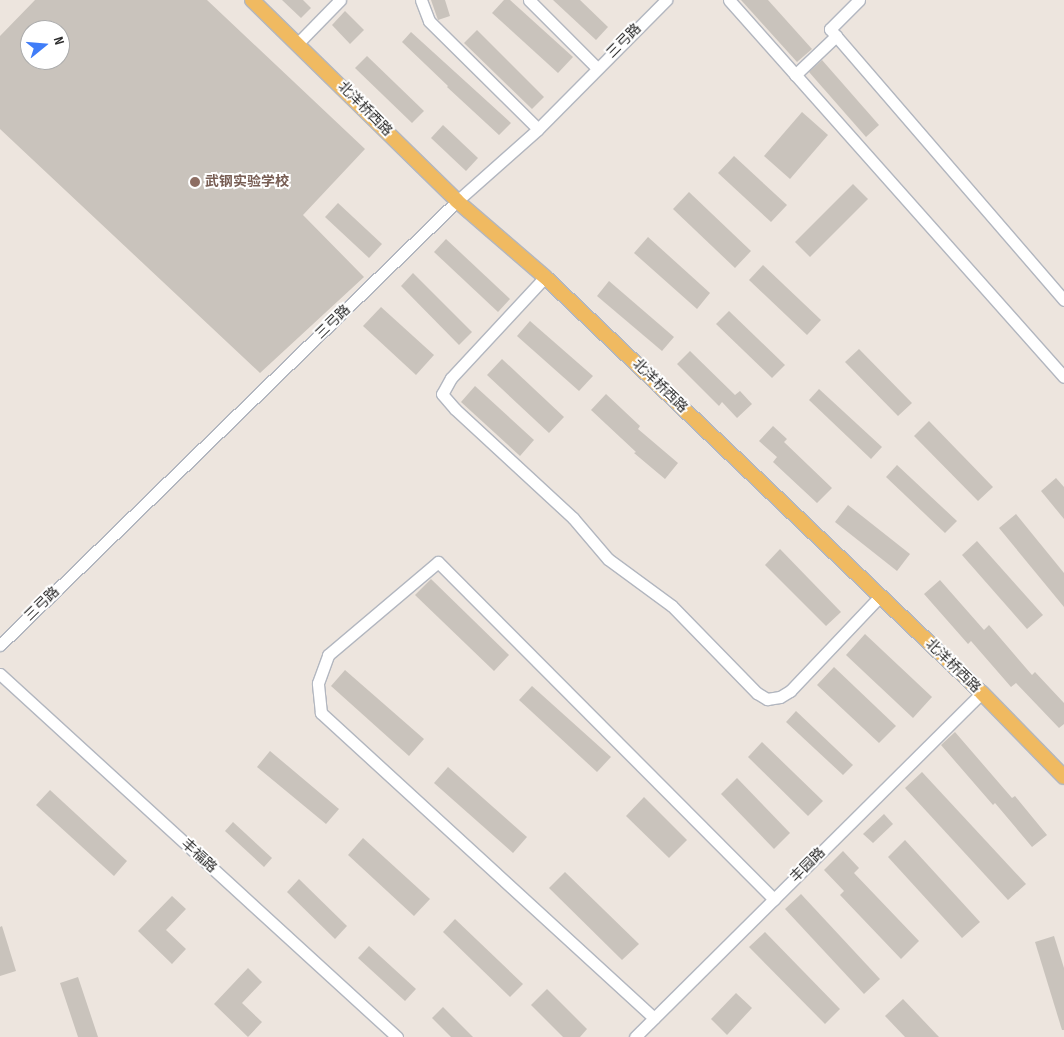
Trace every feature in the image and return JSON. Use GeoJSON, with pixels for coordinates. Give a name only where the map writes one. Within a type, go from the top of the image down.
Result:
{"type":"FeatureCollection","features":[{"type":"Feature","properties":{"kind":"main road","name":"北洋桥西路"},"geometry":{"type":"LineString","coordinates":[[252,0],[298,43],[457,201],[545,277],[982,693],[1064,777]]}},
{"type":"Feature","properties":{"kind":"street"},"geometry":{"type":"LineString","coordinates":[[298,43],[340,0]]}},
{"type":"Feature","properties":{"kind":"street"},"geometry":{"type":"LineString","coordinates":[[421,0],[429,21],[538,129]]}},
{"type":"Feature","properties":{"kind":"street"},"geometry":{"type":"LineString","coordinates":[[529,0],[598,68]]}},
{"type":"Feature","properties":{"kind":"street","name":"三弓路"},"geometry":{"type":"LineString","coordinates":[[0,645],[457,201],[538,129],[666,0]]}},
{"type":"Feature","properties":{"kind":"street"},"geometry":{"type":"LineString","coordinates":[[729,0],[1064,377]]}},
{"type":"Feature","properties":{"kind":"street"},"geometry":{"type":"LineString","coordinates":[[859,0],[830,29],[1064,300]]}},
{"type":"Feature","properties":{"kind":"street"},"geometry":{"type":"LineString","coordinates":[[795,75],[836,36]]}},
{"type":"Feature","properties":{"kind":"street"},"geometry":{"type":"LineString","coordinates":[[545,277],[451,378],[442,394],[455,409],[573,518],[608,559],[672,606],[756,692],[767,699],[780,697],[790,691],[880,596]]}},
{"type":"Feature","properties":{"kind":"street"},"geometry":{"type":"LineString","coordinates":[[654,1018],[321,713],[318,682],[328,656],[438,562],[774,899]]}},
{"type":"Feature","properties":{"kind":"street","name":"丰福路"},"geometry":{"type":"LineString","coordinates":[[0,674],[397,1037]]}},
{"type":"Feature","properties":{"kind":"street","name":"丰园路"},"geometry":{"type":"LineString","coordinates":[[635,1037],[982,693]]}},
{"type":"Feature","properties":{"kind":"building","name":"武钢实验学校"},"geometry":{"type":"Polygon","coordinates":[[[35,0],[207,0],[365,149],[303,215],[364,277],[260,373],[0,129],[0,36],[35,0]]]}},
{"type":"Feature","properties":{"kind":"building"},"geometry":{"type":"Polygon","coordinates":[[[282,0],[303,0],[311,8],[301,18],[282,0]]]}},
{"type":"Feature","properties":{"kind":"building"},"geometry":{"type":"Polygon","coordinates":[[[431,0],[445,0],[450,16],[438,20],[431,0]]]}},
{"type":"Feature","properties":{"kind":"building"},"geometry":{"type":"Polygon","coordinates":[[[504,0],[510,0],[573,57],[558,73],[492,13],[504,0]]]}},
{"type":"Feature","properties":{"kind":"building"},"geometry":{"type":"Polygon","coordinates":[[[553,0],[580,0],[608,27],[596,40],[553,0]]]}},
{"type":"Feature","properties":{"kind":"building"},"geometry":{"type":"Polygon","coordinates":[[[741,0],[768,0],[812,49],[797,62],[741,0]]]}},
{"type":"Feature","properties":{"kind":"building"},"geometry":{"type":"Polygon","coordinates":[[[345,11],[364,30],[350,44],[332,25],[345,11]]]}},
{"type":"Feature","properties":{"kind":"building"},"geometry":{"type":"Polygon","coordinates":[[[477,30],[544,97],[532,109],[464,43],[477,30]]]}},
{"type":"Feature","properties":{"kind":"building"},"geometry":{"type":"Polygon","coordinates":[[[411,32],[511,123],[499,135],[402,42],[411,32]]]}},
{"type":"Feature","properties":{"kind":"building"},"geometry":{"type":"Polygon","coordinates":[[[367,56],[424,111],[412,123],[355,68],[367,56]]]}},
{"type":"Feature","properties":{"kind":"building"},"geometry":{"type":"Polygon","coordinates":[[[822,60],[879,125],[866,137],[809,72],[822,60]]]}},
{"type":"Feature","properties":{"kind":"building"},"geometry":{"type":"Polygon","coordinates":[[[802,112],[828,135],[790,179],[764,156],[802,112]]]}},
{"type":"Feature","properties":{"kind":"building"},"geometry":{"type":"Polygon","coordinates":[[[443,125],[478,158],[466,171],[431,138],[443,125]]]}},
{"type":"Feature","properties":{"kind":"building"},"geometry":{"type":"Polygon","coordinates":[[[734,156],[787,205],[771,222],[718,173],[734,156]]]}},
{"type":"Feature","properties":{"kind":"building"},"geometry":{"type":"Polygon","coordinates":[[[853,184],[868,199],[810,257],[795,242],[853,184]]]}},
{"type":"Feature","properties":{"kind":"building"},"geometry":{"type":"Polygon","coordinates":[[[689,192],[751,251],[735,268],[673,209],[689,192]]]}},
{"type":"Feature","properties":{"kind":"building"},"geometry":{"type":"Polygon","coordinates":[[[338,203],[382,244],[369,258],[325,217],[338,203]]]}},
{"type":"Feature","properties":{"kind":"building"},"geometry":{"type":"Polygon","coordinates":[[[648,237],[710,293],[697,309],[634,253],[648,237]]]}},
{"type":"Feature","properties":{"kind":"building"},"geometry":{"type":"Polygon","coordinates":[[[446,239],[510,299],[498,312],[434,252],[446,239]]]}},
{"type":"Feature","properties":{"kind":"building"},"geometry":{"type":"Polygon","coordinates":[[[763,265],[821,320],[807,335],[749,280],[763,265]]]}},
{"type":"Feature","properties":{"kind":"building"},"geometry":{"type":"Polygon","coordinates":[[[413,273],[472,332],[459,345],[401,286],[413,273]]]}},
{"type":"Feature","properties":{"kind":"building"},"geometry":{"type":"Polygon","coordinates":[[[609,281],[674,337],[662,351],[597,296],[609,281]]]}},
{"type":"Feature","properties":{"kind":"building"},"geometry":{"type":"Polygon","coordinates":[[[381,307],[434,355],[416,375],[363,326],[381,307]]]}},
{"type":"Feature","properties":{"kind":"building"},"geometry":{"type":"Polygon","coordinates":[[[729,311],[785,365],[772,378],[716,324],[729,311]]]}},
{"type":"Feature","properties":{"kind":"building"},"geometry":{"type":"Polygon","coordinates":[[[530,321],[593,376],[579,391],[517,336],[530,321]]]}},
{"type":"Feature","properties":{"kind":"building"},"geometry":{"type":"Polygon","coordinates":[[[859,349],[912,403],[898,416],[845,362],[859,349]]]}},
{"type":"Feature","properties":{"kind":"building"},"geometry":{"type":"Polygon","coordinates":[[[690,351],[735,395],[740,391],[752,404],[737,418],[722,402],[719,406],[677,364],[690,351]]]}},
{"type":"Feature","properties":{"kind":"building"},"geometry":{"type":"Polygon","coordinates":[[[502,359],[564,417],[549,433],[487,375],[502,359]]]}},
{"type":"Feature","properties":{"kind":"building"},"geometry":{"type":"Polygon","coordinates":[[[475,386],[534,440],[520,456],[461,402],[475,386]]]}},
{"type":"Feature","properties":{"kind":"building"},"geometry":{"type":"Polygon","coordinates":[[[819,389],[882,447],[871,459],[809,400],[819,389]]]}},
{"type":"Feature","properties":{"kind":"building"},"geometry":{"type":"Polygon","coordinates":[[[606,394],[640,426],[638,429],[678,463],[665,479],[634,453],[636,452],[591,410],[606,394]]]}},
{"type":"Feature","properties":{"kind":"building"},"geometry":{"type":"Polygon","coordinates":[[[929,421],[993,487],[978,501],[914,436],[929,421]]]}},
{"type":"Feature","properties":{"kind":"building"},"geometry":{"type":"Polygon","coordinates":[[[773,426],[787,439],[784,442],[832,488],[817,503],[773,462],[777,457],[759,441],[773,426]]]}},
{"type":"Feature","properties":{"kind":"building"},"geometry":{"type":"Polygon","coordinates":[[[897,465],[957,521],[945,533],[886,477],[897,465]]]}},
{"type":"Feature","properties":{"kind":"building"},"geometry":{"type":"Polygon","coordinates":[[[1056,478],[1064,487],[1064,519],[1041,491],[1056,478]]]}},
{"type":"Feature","properties":{"kind":"building"},"geometry":{"type":"Polygon","coordinates":[[[848,505],[910,554],[897,571],[835,522],[848,505]]]}},
{"type":"Feature","properties":{"kind":"building"},"geometry":{"type":"Polygon","coordinates":[[[1016,514],[1064,573],[1064,607],[999,528],[1016,514]]]}},
{"type":"Feature","properties":{"kind":"building"},"geometry":{"type":"Polygon","coordinates":[[[977,541],[1043,615],[1027,629],[962,555],[977,541]]]}},
{"type":"Feature","properties":{"kind":"building"},"geometry":{"type":"Polygon","coordinates":[[[780,549],[841,612],[826,626],[765,565],[780,549]]]}},
{"type":"Feature","properties":{"kind":"building"},"geometry":{"type":"Polygon","coordinates":[[[431,579],[509,655],[494,671],[415,595],[431,579]]]}},
{"type":"Feature","properties":{"kind":"building"},"geometry":{"type":"Polygon","coordinates":[[[940,580],[984,630],[989,625],[1032,675],[1035,672],[1064,703],[1064,724],[1059,728],[1016,683],[1011,687],[971,641],[968,644],[924,594],[940,580]]]}},
{"type":"Feature","properties":{"kind":"building"},"geometry":{"type":"Polygon","coordinates":[[[865,634],[932,697],[913,718],[846,655],[865,634]]]}},
{"type":"Feature","properties":{"kind":"building"},"geometry":{"type":"Polygon","coordinates":[[[834,667],[896,726],[879,743],[817,685],[834,667]]]}},
{"type":"Feature","properties":{"kind":"building"},"geometry":{"type":"Polygon","coordinates":[[[345,670],[424,739],[409,756],[331,686],[345,670]]]}},
{"type":"Feature","properties":{"kind":"building"},"geometry":{"type":"Polygon","coordinates":[[[532,686],[611,757],[597,772],[519,700],[532,686]]]}},
{"type":"Feature","properties":{"kind":"building"},"geometry":{"type":"Polygon","coordinates":[[[796,711],[853,765],[843,775],[786,722],[796,711]]]}},
{"type":"Feature","properties":{"kind":"building"},"geometry":{"type":"Polygon","coordinates":[[[955,732],[1012,798],[1015,796],[1047,835],[1032,847],[995,803],[993,805],[941,745],[955,732]]]}},
{"type":"Feature","properties":{"kind":"building"},"geometry":{"type":"Polygon","coordinates":[[[762,742],[823,801],[808,816],[748,757],[762,742]]]}},
{"type":"Feature","properties":{"kind":"building"},"geometry":{"type":"Polygon","coordinates":[[[270,751],[339,809],[326,824],[257,767],[270,751]]]}},
{"type":"Feature","properties":{"kind":"building"},"geometry":{"type":"Polygon","coordinates":[[[448,767],[527,837],[513,853],[434,783],[448,767]]]}},
{"type":"Feature","properties":{"kind":"building"},"geometry":{"type":"Polygon","coordinates":[[[922,772],[1026,884],[1008,900],[905,788],[922,772]]]}},
{"type":"Feature","properties":{"kind":"building"},"geometry":{"type":"Polygon","coordinates":[[[737,778],[790,833],[774,849],[721,794],[737,778]]]}},
{"type":"Feature","properties":{"kind":"building"},"geometry":{"type":"Polygon","coordinates":[[[50,790],[127,861],[114,876],[36,805],[50,790]]]}},
{"type":"Feature","properties":{"kind":"building"},"geometry":{"type":"Polygon","coordinates":[[[644,797],[687,840],[669,858],[626,816],[644,797]]]}},
{"type":"Feature","properties":{"kind":"building"},"geometry":{"type":"Polygon","coordinates":[[[884,814],[893,824],[873,843],[863,834],[884,814]]]}},
{"type":"Feature","properties":{"kind":"building"},"geometry":{"type":"Polygon","coordinates":[[[233,822],[272,858],[264,867],[225,831],[233,822]]]}},
{"type":"Feature","properties":{"kind":"building"},"geometry":{"type":"Polygon","coordinates":[[[363,838],[430,899],[414,916],[348,855],[363,838]]]}},
{"type":"Feature","properties":{"kind":"building"},"geometry":{"type":"Polygon","coordinates":[[[905,840],[980,922],[962,938],[888,857],[905,840]]]}},
{"type":"Feature","properties":{"kind":"building"},"geometry":{"type":"Polygon","coordinates":[[[843,851],[859,868],[854,873],[919,941],[901,959],[840,895],[844,891],[824,870],[843,851]]]}},
{"type":"Feature","properties":{"kind":"building"},"geometry":{"type":"Polygon","coordinates":[[[565,872],[639,944],[622,960],[549,888],[565,872]]]}},
{"type":"Feature","properties":{"kind":"building"},"geometry":{"type":"Polygon","coordinates":[[[299,879],[347,926],[335,939],[287,892],[299,879]]]}},
{"type":"Feature","properties":{"kind":"building"},"geometry":{"type":"Polygon","coordinates":[[[801,894],[880,979],[864,994],[785,909],[801,894]]]}},
{"type":"Feature","properties":{"kind":"building"},"geometry":{"type":"Polygon","coordinates":[[[172,896],[186,909],[166,930],[186,949],[172,964],[138,931],[172,896]]]}},
{"type":"Feature","properties":{"kind":"building"},"geometry":{"type":"Polygon","coordinates":[[[455,919],[523,984],[510,997],[443,932],[455,919]]]}},
{"type":"Feature","properties":{"kind":"building"},"geometry":{"type":"Polygon","coordinates":[[[2,926],[16,971],[0,976],[0,927],[2,926]]]}},
{"type":"Feature","properties":{"kind":"building"},"geometry":{"type":"Polygon","coordinates":[[[765,932],[840,1009],[825,1024],[749,947],[765,932]]]}},
{"type":"Feature","properties":{"kind":"building"},"geometry":{"type":"Polygon","coordinates":[[[1054,936],[1064,968],[1064,1030],[1062,1030],[1035,942],[1054,936]]]}},
{"type":"Feature","properties":{"kind":"building"},"geometry":{"type":"Polygon","coordinates":[[[369,946],[416,989],[405,1001],[358,958],[369,946]]]}},
{"type":"Feature","properties":{"kind":"building"},"geometry":{"type":"Polygon","coordinates":[[[248,968],[262,982],[242,1003],[262,1022],[248,1037],[214,1004],[248,968]]]}},
{"type":"Feature","properties":{"kind":"building"},"geometry":{"type":"Polygon","coordinates":[[[78,977],[98,1037],[78,1037],[60,983],[78,977]]]}},
{"type":"Feature","properties":{"kind":"building"},"geometry":{"type":"Polygon","coordinates":[[[547,989],[587,1029],[580,1037],[563,1037],[531,1005],[547,989]]]}},
{"type":"Feature","properties":{"kind":"building"},"geometry":{"type":"Polygon","coordinates":[[[736,993],[752,1008],[727,1035],[711,1019],[736,993]]]}},
{"type":"Feature","properties":{"kind":"building"},"geometry":{"type":"Polygon","coordinates":[[[903,999],[939,1037],[905,1037],[885,1016],[903,999]]]}},
{"type":"Feature","properties":{"kind":"building"},"geometry":{"type":"Polygon","coordinates":[[[443,1007],[473,1037],[451,1037],[432,1018],[443,1007]]]}},
{"type":"Feature","properties":{"kind":"place","name":"武钢实验学校"},"geometry":{"type":"Point","coordinates":[195,182]}}]}
